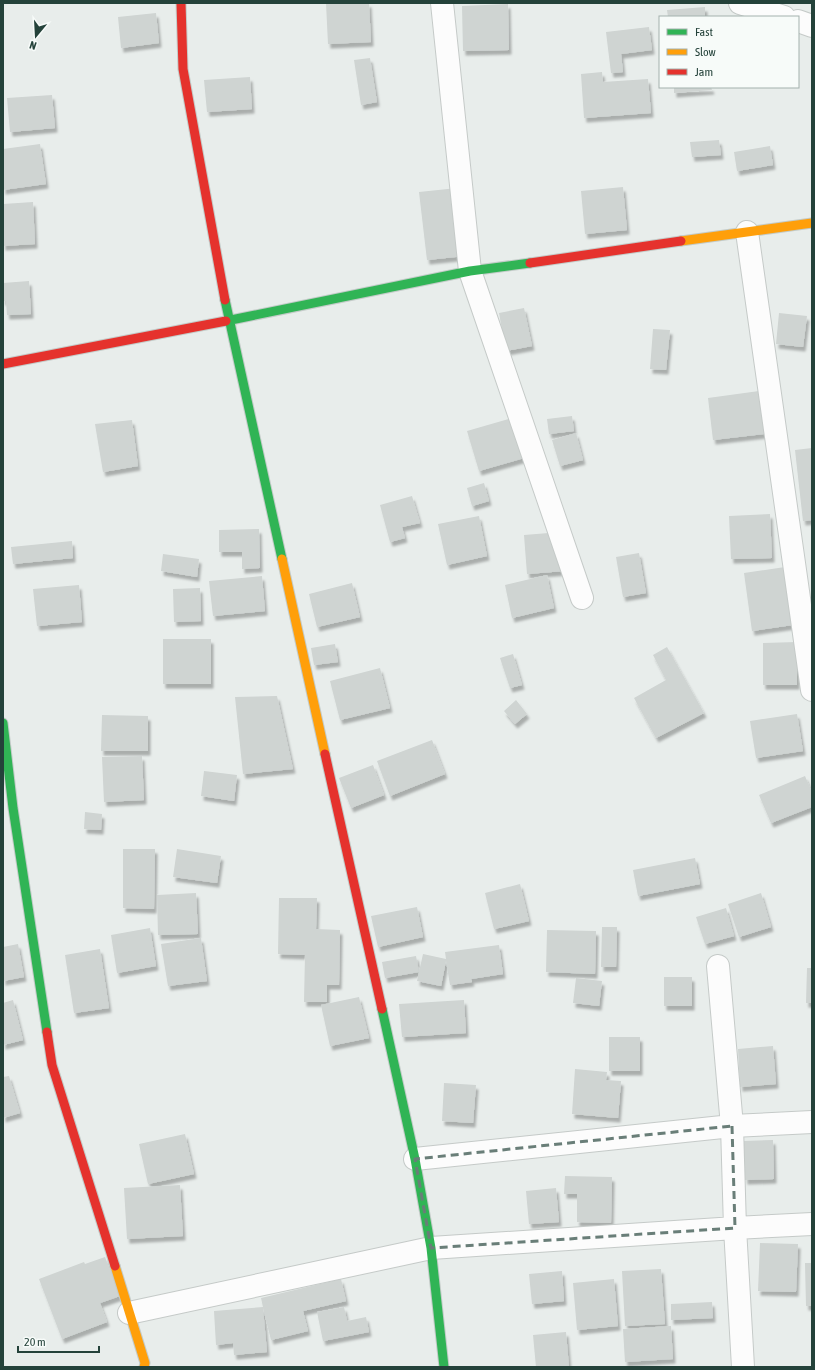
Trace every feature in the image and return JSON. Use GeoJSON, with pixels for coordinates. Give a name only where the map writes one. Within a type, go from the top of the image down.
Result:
{"type":"FeatureCollection","features":[{"type":"Feature","properties":{"kind":"street"},"geometry":{"type":"LineString","coordinates":[[182,3],[182,69],[229,321],[415,1159],[431,1248],[444,1367]]}},
{"type":"Feature","properties":{"kind":"street"},"geometry":{"type":"LineString","coordinates":[[442,3],[470,271],[582,598]]}},
{"type":"Feature","properties":{"kind":"street"},"geometry":{"type":"LineString","coordinates":[[740,3],[781,16]]}},
{"type":"Feature","properties":{"kind":"street"},"geometry":{"type":"LineString","coordinates":[[799,21],[812,26]]}},
{"type":"Feature","properties":{"kind":"street"},"geometry":{"type":"LineString","coordinates":[[3,364],[229,321],[470,271],[812,223]]}},
{"type":"Feature","properties":{"kind":"street"},"geometry":{"type":"LineString","coordinates":[[746,232],[812,690]]}},
{"type":"Feature","properties":{"kind":"street"},"geometry":{"type":"LineString","coordinates":[[3,723],[8,808],[52,1065],[129,1313],[144,1367]]}},
{"type":"Feature","properties":{"kind":"street"},"geometry":{"type":"LineString","coordinates":[[718,966],[732,1126],[735,1228],[743,1367]]}},
{"type":"Feature","properties":{"kind":"street"},"geometry":{"type":"LineString","coordinates":[[415,1159],[732,1126],[812,1122]]}},
{"type":"Feature","properties":{"kind":"street"},"geometry":{"type":"LineString","coordinates":[[129,1313],[431,1248],[812,1224]]}},
{"type":"Feature","properties":{"kind":"highlighted area"},"geometry":{"type":"Polygon","coordinates":[[[732,1126],[735,1228],[431,1248],[415,1159],[732,1126]]]}},
{"type":"Feature","properties":{"kind":"building"},"geometry":{"type":"Polygon","coordinates":[[[326,3],[369,3],[371,42],[328,44],[326,3]]]}},
{"type":"Feature","properties":{"kind":"building"},"geometry":{"type":"Polygon","coordinates":[[[508,4],[509,50],[463,51],[462,6],[508,4]]]}},
{"type":"Feature","properties":{"kind":"building"},"geometry":{"type":"Polygon","coordinates":[[[705,7],[705,16],[668,16],[667,10],[705,7]]]}},
{"type":"Feature","properties":{"kind":"building"},"geometry":{"type":"Polygon","coordinates":[[[156,13],[159,43],[121,48],[118,17],[156,13]]]}},
{"type":"Feature","properties":{"kind":"building"},"geometry":{"type":"Polygon","coordinates":[[[649,27],[652,50],[621,54],[623,72],[611,73],[606,32],[649,27]]]}},
{"type":"Feature","properties":{"kind":"building"},"geometry":{"type":"Polygon","coordinates":[[[370,58],[377,102],[361,105],[354,60],[370,58]]]}},
{"type":"Feature","properties":{"kind":"building"},"geometry":{"type":"Polygon","coordinates":[[[602,72],[603,82],[648,79],[651,113],[584,118],[581,74],[602,72]]]}},
{"type":"Feature","properties":{"kind":"building"},"geometry":{"type":"Polygon","coordinates":[[[250,77],[252,109],[207,112],[204,80],[250,77]]]}},
{"type":"Feature","properties":{"kind":"building"},"geometry":{"type":"Polygon","coordinates":[[[674,88],[711,88],[712,90],[674,93],[674,88]]]}},
{"type":"Feature","properties":{"kind":"building"},"geometry":{"type":"Polygon","coordinates":[[[52,95],[55,128],[10,132],[7,98],[52,95]]]}},
{"type":"Feature","properties":{"kind":"building"},"geometry":{"type":"Polygon","coordinates":[[[719,140],[721,155],[692,157],[690,142],[719,140]]]}},
{"type":"Feature","properties":{"kind":"building"},"geometry":{"type":"Polygon","coordinates":[[[40,144],[46,184],[3,190],[3,149],[40,144]]]}},
{"type":"Feature","properties":{"kind":"building"},"geometry":{"type":"Polygon","coordinates":[[[770,146],[773,165],[737,171],[734,152],[770,146]]]}},
{"type":"Feature","properties":{"kind":"building"},"geometry":{"type":"Polygon","coordinates":[[[467,187],[475,255],[427,260],[419,192],[467,187]]]}},
{"type":"Feature","properties":{"kind":"building"},"geometry":{"type":"Polygon","coordinates":[[[623,187],[627,230],[585,234],[581,191],[623,187]]]}},
{"type":"Feature","properties":{"kind":"building"},"geometry":{"type":"Polygon","coordinates":[[[33,202],[35,244],[3,246],[3,204],[33,202]]]}},
{"type":"Feature","properties":{"kind":"building"},"geometry":{"type":"Polygon","coordinates":[[[29,281],[31,314],[7,315],[6,301],[3,301],[3,283],[29,281]]]}},
{"type":"Feature","properties":{"kind":"building"},"geometry":{"type":"Polygon","coordinates":[[[524,308],[532,346],[506,351],[499,313],[524,308]]]}},
{"type":"Feature","properties":{"kind":"building"},"geometry":{"type":"Polygon","coordinates":[[[779,313],[807,316],[803,347],[776,344],[779,313]]]}},
{"type":"Feature","properties":{"kind":"building"},"geometry":{"type":"Polygon","coordinates":[[[653,329],[670,330],[666,370],[650,369],[653,329]]]}},
{"type":"Feature","properties":{"kind":"building"},"geometry":{"type":"Polygon","coordinates":[[[759,391],[764,434],[713,440],[708,398],[759,391]]]}},
{"type":"Feature","properties":{"kind":"building"},"geometry":{"type":"Polygon","coordinates":[[[519,416],[531,456],[479,471],[467,431],[519,416]]]}},
{"type":"Feature","properties":{"kind":"building"},"geometry":{"type":"Polygon","coordinates":[[[572,416],[574,431],[549,434],[547,419],[572,416]]]}},
{"type":"Feature","properties":{"kind":"building"},"geometry":{"type":"Polygon","coordinates":[[[132,420],[138,466],[103,472],[95,424],[132,420]]]}},
{"type":"Feature","properties":{"kind":"building"},"geometry":{"type":"Polygon","coordinates":[[[576,433],[583,460],[560,466],[552,440],[576,433]]]}},
{"type":"Feature","properties":{"kind":"building"},"geometry":{"type":"Polygon","coordinates":[[[812,448],[812,520],[803,521],[795,450],[812,448]]]}},
{"type":"Feature","properties":{"kind":"building"},"geometry":{"type":"Polygon","coordinates":[[[484,483],[489,501],[472,506],[467,488],[484,483]]]}},
{"type":"Feature","properties":{"kind":"building"},"geometry":{"type":"Polygon","coordinates":[[[412,496],[420,523],[402,527],[405,538],[390,542],[380,505],[412,496]]]}},
{"type":"Feature","properties":{"kind":"building"},"geometry":{"type":"Polygon","coordinates":[[[770,514],[772,558],[731,559],[729,516],[770,514]]]}},
{"type":"Feature","properties":{"kind":"building"},"geometry":{"type":"Polygon","coordinates":[[[479,516],[487,556],[447,565],[438,524],[479,516]]]}},
{"type":"Feature","properties":{"kind":"building"},"geometry":{"type":"Polygon","coordinates":[[[259,529],[260,568],[242,569],[242,552],[219,552],[219,530],[259,529]]]}},
{"type":"Feature","properties":{"kind":"building"},"geometry":{"type":"Polygon","coordinates":[[[561,532],[565,571],[527,574],[524,535],[561,532]]]}},
{"type":"Feature","properties":{"kind":"building"},"geometry":{"type":"Polygon","coordinates":[[[72,541],[73,558],[13,564],[11,547],[72,541]]]}},
{"type":"Feature","properties":{"kind":"building"},"geometry":{"type":"Polygon","coordinates":[[[639,553],[646,593],[623,597],[616,557],[639,553]]]}},
{"type":"Feature","properties":{"kind":"building"},"geometry":{"type":"Polygon","coordinates":[[[163,554],[199,559],[197,577],[161,571],[163,554]]]}},
{"type":"Feature","properties":{"kind":"building"},"geometry":{"type":"Polygon","coordinates":[[[785,567],[793,625],[752,631],[744,573],[785,567]]]}},
{"type":"Feature","properties":{"kind":"building"},"geometry":{"type":"Polygon","coordinates":[[[547,575],[554,608],[512,618],[505,585],[547,575]]]}},
{"type":"Feature","properties":{"kind":"building"},"geometry":{"type":"Polygon","coordinates":[[[262,576],[265,611],[213,616],[209,581],[262,576]]]}},
{"type":"Feature","properties":{"kind":"building"},"geometry":{"type":"Polygon","coordinates":[[[352,583],[360,617],[317,627],[309,594],[352,583]]]}},
{"type":"Feature","properties":{"kind":"building"},"geometry":{"type":"Polygon","coordinates":[[[79,585],[82,622],[37,626],[33,589],[79,585]]]}},
{"type":"Feature","properties":{"kind":"building"},"geometry":{"type":"Polygon","coordinates":[[[200,588],[201,621],[174,622],[173,589],[200,588]]]}},
{"type":"Feature","properties":{"kind":"building"},"geometry":{"type":"Polygon","coordinates":[[[163,639],[211,639],[211,684],[163,684],[163,639]]]}},
{"type":"Feature","properties":{"kind":"building"},"geometry":{"type":"Polygon","coordinates":[[[797,642],[797,685],[763,685],[763,643],[797,642]]]}},
{"type":"Feature","properties":{"kind":"building"},"geometry":{"type":"Polygon","coordinates":[[[335,644],[338,662],[314,665],[311,648],[335,644]]]}},
{"type":"Feature","properties":{"kind":"building"},"geometry":{"type":"Polygon","coordinates":[[[667,647],[704,713],[656,738],[634,698],[666,680],[653,655],[667,647]]]}},
{"type":"Feature","properties":{"kind":"building"},"geometry":{"type":"Polygon","coordinates":[[[513,654],[522,685],[510,688],[500,658],[513,654]]]}},
{"type":"Feature","properties":{"kind":"building"},"geometry":{"type":"Polygon","coordinates":[[[380,668],[390,708],[340,720],[330,681],[380,668]]]}},
{"type":"Feature","properties":{"kind":"building"},"geometry":{"type":"Polygon","coordinates":[[[277,696],[293,769],[243,774],[235,697],[277,696]]]}},
{"type":"Feature","properties":{"kind":"building"},"geometry":{"type":"Polygon","coordinates":[[[516,700],[527,714],[515,724],[504,711],[516,700]]]}},
{"type":"Feature","properties":{"kind":"building"},"geometry":{"type":"Polygon","coordinates":[[[797,714],[803,751],[756,758],[750,721],[797,714]]]}},
{"type":"Feature","properties":{"kind":"building"},"geometry":{"type":"Polygon","coordinates":[[[102,715],[148,716],[148,751],[101,751],[102,715]]]}},
{"type":"Feature","properties":{"kind":"building"},"geometry":{"type":"Polygon","coordinates":[[[432,740],[445,774],[390,796],[377,761],[432,740]]]}},
{"type":"Feature","properties":{"kind":"building"},"geometry":{"type":"Polygon","coordinates":[[[142,756],[144,800],[104,802],[102,757],[142,756]]]}},
{"type":"Feature","properties":{"kind":"building"},"geometry":{"type":"Polygon","coordinates":[[[373,765],[384,795],[351,808],[339,778],[373,765]]]}},
{"type":"Feature","properties":{"kind":"building"},"geometry":{"type":"Polygon","coordinates":[[[204,771],[237,775],[234,801],[201,796],[204,771]]]}},
{"type":"Feature","properties":{"kind":"building"},"geometry":{"type":"Polygon","coordinates":[[[805,776],[812,793],[812,807],[771,823],[759,795],[805,776]]]}},
{"type":"Feature","properties":{"kind":"building"},"geometry":{"type":"Polygon","coordinates":[[[85,812],[102,814],[101,830],[84,829],[85,812]]]}},
{"type":"Feature","properties":{"kind":"building"},"geometry":{"type":"Polygon","coordinates":[[[123,849],[155,849],[154,909],[123,908],[123,849]]]}},
{"type":"Feature","properties":{"kind":"building"},"geometry":{"type":"Polygon","coordinates":[[[177,849],[221,856],[217,883],[173,877],[177,849]]]}},
{"type":"Feature","properties":{"kind":"building"},"geometry":{"type":"Polygon","coordinates":[[[695,858],[700,884],[638,896],[633,870],[695,858]]]}},
{"type":"Feature","properties":{"kind":"building"},"geometry":{"type":"Polygon","coordinates":[[[520,884],[529,921],[494,929],[485,893],[520,884]]]}},
{"type":"Feature","properties":{"kind":"building"},"geometry":{"type":"Polygon","coordinates":[[[196,893],[198,934],[158,935],[157,895],[196,893]]]}},
{"type":"Feature","properties":{"kind":"building"},"geometry":{"type":"Polygon","coordinates":[[[761,893],[771,927],[739,937],[728,904],[761,893]]]}},
{"type":"Feature","properties":{"kind":"building"},"geometry":{"type":"Polygon","coordinates":[[[279,898],[317,898],[316,929],[340,930],[339,985],[327,985],[327,1002],[304,1002],[305,955],[278,954],[279,898]]]}},
{"type":"Feature","properties":{"kind":"building"},"geometry":{"type":"Polygon","coordinates":[[[417,907],[423,937],[378,947],[371,916],[417,907]]]}},
{"type":"Feature","properties":{"kind":"building"},"geometry":{"type":"Polygon","coordinates":[[[726,908],[734,936],[705,944],[696,917],[726,908]]]}},
{"type":"Feature","properties":{"kind":"building"},"geometry":{"type":"Polygon","coordinates":[[[602,927],[617,927],[616,967],[601,967],[602,927]]]}},
{"type":"Feature","properties":{"kind":"building"},"geometry":{"type":"Polygon","coordinates":[[[150,928],[156,966],[117,973],[111,935],[150,928]]]}},
{"type":"Feature","properties":{"kind":"building"},"geometry":{"type":"Polygon","coordinates":[[[547,930],[596,931],[595,974],[546,972],[547,930]]]}},
{"type":"Feature","properties":{"kind":"building"},"geometry":{"type":"Polygon","coordinates":[[[201,938],[207,981],[168,986],[161,944],[201,938]]]}},
{"type":"Feature","properties":{"kind":"building"},"geometry":{"type":"Polygon","coordinates":[[[18,944],[24,977],[3,981],[3,947],[18,944]]]}},
{"type":"Feature","properties":{"kind":"building"},"geometry":{"type":"Polygon","coordinates":[[[499,945],[503,974],[471,979],[472,982],[450,985],[446,961],[441,986],[417,981],[423,954],[446,959],[445,952],[499,945]]]}},
{"type":"Feature","properties":{"kind":"building"},"geometry":{"type":"Polygon","coordinates":[[[100,949],[109,1008],[74,1013],[65,955],[100,949]]]}},
{"type":"Feature","properties":{"kind":"building"},"geometry":{"type":"Polygon","coordinates":[[[416,956],[419,972],[385,978],[382,962],[416,956]]]}},
{"type":"Feature","properties":{"kind":"building"},"geometry":{"type":"Polygon","coordinates":[[[807,968],[812,968],[812,1003],[806,1003],[807,968]]]}},
{"type":"Feature","properties":{"kind":"building"},"geometry":{"type":"Polygon","coordinates":[[[664,977],[692,977],[692,1006],[664,1006],[664,977]]]}},
{"type":"Feature","properties":{"kind":"building"},"geometry":{"type":"Polygon","coordinates":[[[576,978],[602,981],[599,1006],[573,1003],[576,978]]]}},
{"type":"Feature","properties":{"kind":"building"},"geometry":{"type":"Polygon","coordinates":[[[359,997],[369,1038],[330,1046],[321,1005],[359,997]]]}},
{"type":"Feature","properties":{"kind":"building"},"geometry":{"type":"Polygon","coordinates":[[[13,1000],[23,1040],[3,1045],[3,1003],[13,1000]]]}},
{"type":"Feature","properties":{"kind":"building"},"geometry":{"type":"Polygon","coordinates":[[[464,1000],[466,1033],[402,1037],[399,1004],[464,1000]]]}},
{"type":"Feature","properties":{"kind":"building"},"geometry":{"type":"Polygon","coordinates":[[[609,1037],[640,1037],[640,1071],[609,1071],[609,1037]]]}},
{"type":"Feature","properties":{"kind":"building"},"geometry":{"type":"Polygon","coordinates":[[[773,1046],[776,1084],[740,1087],[738,1049],[773,1046]]]}},
{"type":"Feature","properties":{"kind":"building"},"geometry":{"type":"Polygon","coordinates":[[[575,1069],[607,1072],[606,1080],[621,1081],[618,1118],[572,1114],[575,1069]]]}},
{"type":"Feature","properties":{"kind":"building"},"geometry":{"type":"Polygon","coordinates":[[[9,1076],[20,1113],[3,1118],[3,1077],[9,1076]]]}},
{"type":"Feature","properties":{"kind":"building"},"geometry":{"type":"Polygon","coordinates":[[[444,1083],[476,1085],[473,1123],[442,1121],[444,1083]]]}},
{"type":"Feature","properties":{"kind":"building"},"geometry":{"type":"Polygon","coordinates":[[[185,1134],[194,1174],[148,1184],[139,1144],[185,1134]]]}},
{"type":"Feature","properties":{"kind":"building"},"geometry":{"type":"Polygon","coordinates":[[[773,1140],[774,1179],[745,1180],[743,1141],[773,1140]]]}},
{"type":"Feature","properties":{"kind":"building"},"geometry":{"type":"Polygon","coordinates":[[[565,1176],[612,1177],[611,1223],[577,1222],[577,1194],[564,1194],[565,1176]]]}},
{"type":"Feature","properties":{"kind":"building"},"geometry":{"type":"Polygon","coordinates":[[[180,1185],[183,1236],[127,1239],[124,1188],[180,1185]]]}},
{"type":"Feature","properties":{"kind":"building"},"geometry":{"type":"Polygon","coordinates":[[[556,1188],[559,1222],[529,1224],[526,1191],[556,1188]]]}},
{"type":"Feature","properties":{"kind":"building"},"geometry":{"type":"Polygon","coordinates":[[[760,1243],[798,1244],[796,1292],[758,1291],[760,1243]]]}},
{"type":"Feature","properties":{"kind":"building"},"geometry":{"type":"Polygon","coordinates":[[[105,1257],[120,1296],[100,1303],[107,1322],[62,1339],[39,1279],[84,1262],[85,1264],[105,1257]]]}},
{"type":"Feature","properties":{"kind":"building"},"geometry":{"type":"Polygon","coordinates":[[[805,1263],[812,1263],[812,1306],[806,1306],[805,1263]]]}},
{"type":"Feature","properties":{"kind":"building"},"geometry":{"type":"Polygon","coordinates":[[[661,1269],[665,1324],[625,1326],[622,1271],[661,1269]]]}},
{"type":"Feature","properties":{"kind":"building"},"geometry":{"type":"Polygon","coordinates":[[[562,1271],[564,1301],[532,1304],[529,1274],[562,1271]]]}},
{"type":"Feature","properties":{"kind":"building"},"geometry":{"type":"Polygon","coordinates":[[[341,1279],[346,1301],[303,1311],[308,1331],[271,1340],[263,1308],[267,1352],[234,1355],[233,1343],[216,1345],[214,1311],[263,1307],[261,1298],[341,1279]]]}},
{"type":"Feature","properties":{"kind":"building"},"geometry":{"type":"Polygon","coordinates":[[[614,1279],[618,1326],[577,1330],[573,1283],[614,1279]]]}},
{"type":"Feature","properties":{"kind":"building"},"geometry":{"type":"Polygon","coordinates":[[[712,1302],[713,1318],[671,1320],[671,1304],[712,1302]]]}},
{"type":"Feature","properties":{"kind":"building"},"geometry":{"type":"Polygon","coordinates":[[[344,1307],[347,1321],[366,1317],[369,1332],[323,1341],[317,1312],[344,1307]]]}},
{"type":"Feature","properties":{"kind":"building"},"geometry":{"type":"Polygon","coordinates":[[[671,1326],[673,1359],[625,1362],[623,1329],[671,1326]]]}},
{"type":"Feature","properties":{"kind":"building"},"geometry":{"type":"Polygon","coordinates":[[[566,1332],[569,1367],[536,1367],[533,1335],[566,1332]]]}},
{"type":"Feature","properties":{"kind":"traffic: fast"},"geometry":{"type":"LineString","coordinates":[[226,321],[470,271],[530,263]]}},
{"type":"Feature","properties":{"kind":"traffic: fast"},"geometry":{"type":"LineString","coordinates":[[225,300],[282,559]]}},
{"type":"Feature","properties":{"kind":"traffic: fast"},"geometry":{"type":"LineString","coordinates":[[3,723],[13,808],[47,1032]]}},
{"type":"Feature","properties":{"kind":"traffic: fast"},"geometry":{"type":"LineString","coordinates":[[382,1009],[415,1159],[431,1248],[444,1367]]}},
{"type":"Feature","properties":{"kind":"traffic: slow"},"geometry":{"type":"LineString","coordinates":[[681,241],[812,223]]}},
{"type":"Feature","properties":{"kind":"traffic: slow"},"geometry":{"type":"LineString","coordinates":[[282,559],[325,754]]}},
{"type":"Feature","properties":{"kind":"traffic: slow"},"geometry":{"type":"LineString","coordinates":[[115,1266],[145,1363],[144,1367]]}},
{"type":"Feature","properties":{"kind":"traffic: jam"},"geometry":{"type":"LineString","coordinates":[[181,3],[183,69],[225,300]]}},
{"type":"Feature","properties":{"kind":"traffic: jam"},"geometry":{"type":"LineString","coordinates":[[530,263],[681,241]]}},
{"type":"Feature","properties":{"kind":"traffic: jam"},"geometry":{"type":"LineString","coordinates":[[3,364],[226,321]]}},
{"type":"Feature","properties":{"kind":"traffic: jam"},"geometry":{"type":"LineString","coordinates":[[325,754],[382,1009]]}},
{"type":"Feature","properties":{"kind":"traffic: jam"},"geometry":{"type":"LineString","coordinates":[[47,1032],[52,1065],[115,1266]]}}]}
